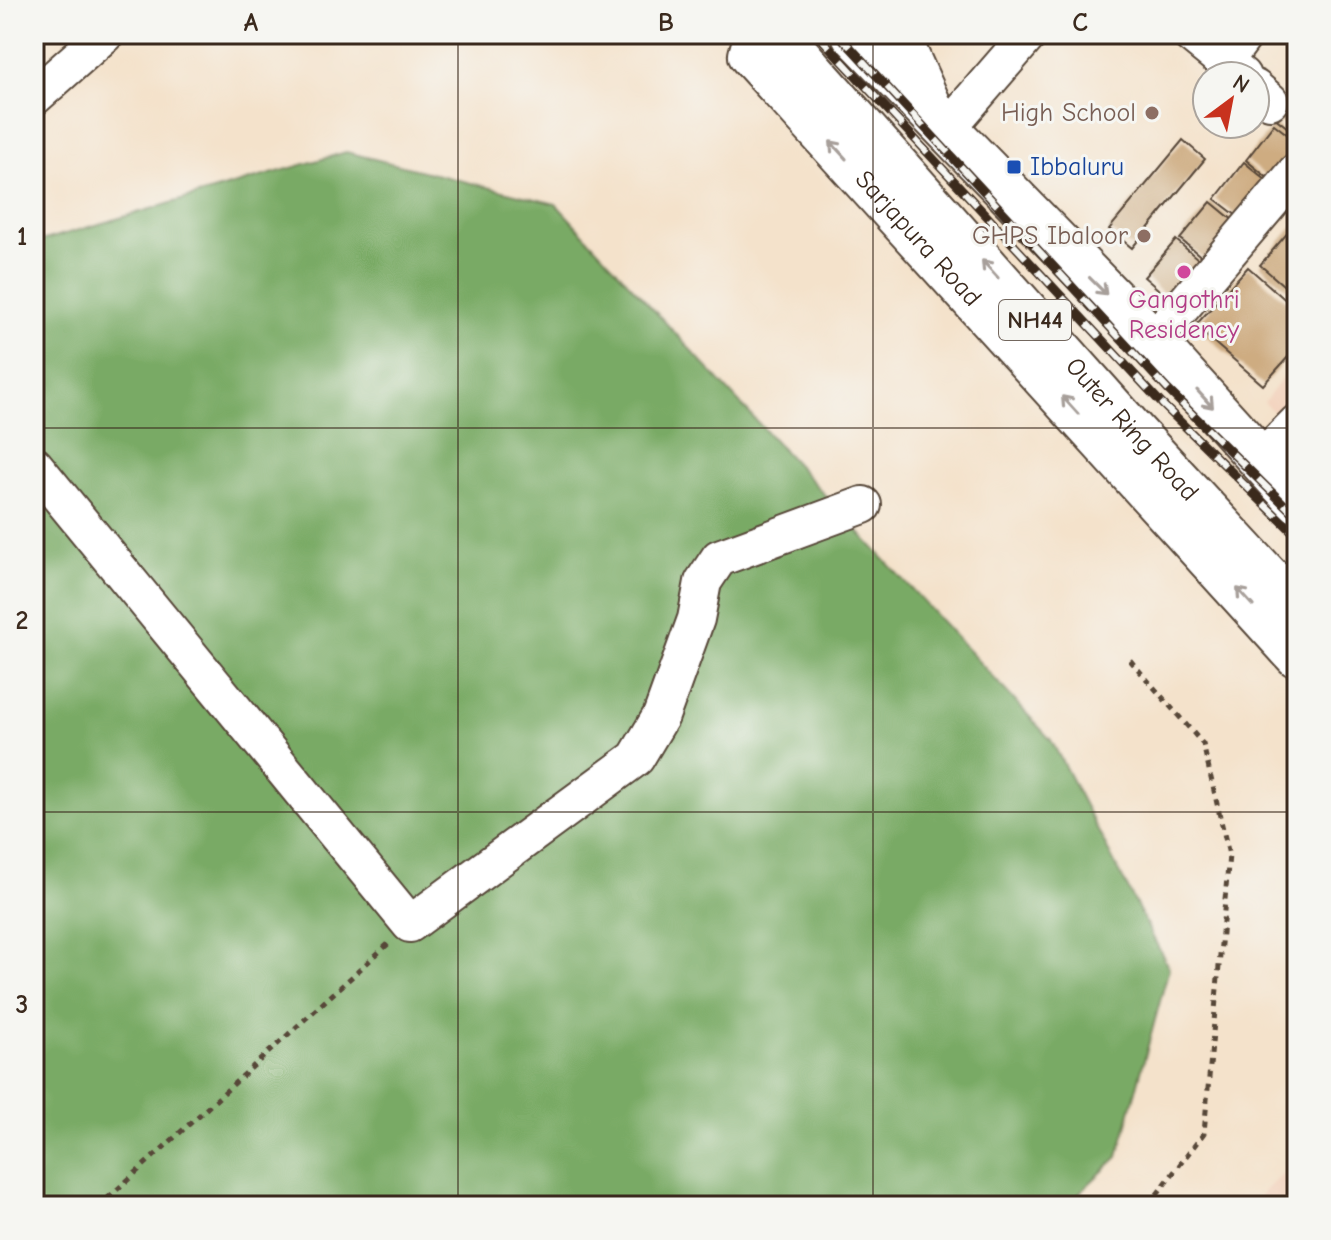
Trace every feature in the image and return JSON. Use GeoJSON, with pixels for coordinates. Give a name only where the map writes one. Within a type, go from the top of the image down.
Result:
{"type":"FeatureCollection","features":[{"type":"Feature","properties":{"kind":"main road","name":"NH44"},"geometry":{"type":"LineString","coordinates":[[854,34],[945,131],[1153,341],[1297,500]]}},
{"type":"Feature","properties":{"kind":"main road","name":"Outer Ring Road"},"geometry":{"type":"LineString","coordinates":[[755,39],[1134,433],[1297,609]]}},
{"type":"Feature","properties":{"kind":"main road","name":"Sarjapura Road"},"geometry":{"type":"LineString","coordinates":[[755,39],[1297,655]]}},
{"type":"Feature","properties":{"kind":"street"},"geometry":{"type":"LineString","coordinates":[[34,97],[105,34]]}},
{"type":"Feature","properties":{"kind":"street"},"geometry":{"type":"LineString","coordinates":[[901,34],[945,131],[1029,34]]}},
{"type":"Feature","properties":{"kind":"street"},"geometry":{"type":"LineString","coordinates":[[1190,34],[1237,57]]}},
{"type":"Feature","properties":{"kind":"street"},"geometry":{"type":"LineString","coordinates":[[1153,341],[1297,171]]}},
{"type":"Feature","properties":{"kind":"street"},"geometry":{"type":"LineString","coordinates":[[1260,460],[1297,423]]}},
{"type":"Feature","properties":{"kind":"street"},"geometry":{"type":"LineString","coordinates":[[34,465],[410,924],[636,758],[661,716],[696,619],[703,582],[719,558],[863,505]]}},
{"type":"Feature","properties":{"kind":"path"},"geometry":{"type":"LineString","coordinates":[[1130,660],[1203,744],[1229,855],[1204,1133],[1148,1206]]}},
{"type":"Feature","properties":{"kind":"path"},"geometry":{"type":"LineString","coordinates":[[99,1206],[410,924]]}},
{"type":"Feature","properties":{"kind":"shaded area"},"geometry":{"type":"Polygon","coordinates":[[[1297,360],[1297,437],[1264,402],[1297,360]]]}},
{"type":"Feature","properties":{"kind":"shaded area"},"geometry":{"type":"Polygon","coordinates":[[[1297,1160],[1297,1206],[1249,1206],[1297,1160]]]}},
{"type":"Feature","properties":{"kind":"green space"},"geometry":{"type":"Polygon","coordinates":[[[346,152],[556,204],[1051,740],[1169,968],[1118,1157],[1065,1206],[34,1206],[34,243],[346,152]]]}},
{"type":"Feature","properties":{"kind":"building"},"geometry":{"type":"Polygon","coordinates":[[[1297,88],[1297,135],[1274,117],[1297,88]]]}},
{"type":"Feature","properties":{"kind":"building"},"geometry":{"type":"Polygon","coordinates":[[[1274,124],[1297,142],[1297,157],[1275,184],[1246,160],[1262,140],[1271,140],[1274,124]]]}},
{"type":"Feature","properties":{"kind":"building"},"geometry":{"type":"Polygon","coordinates":[[[1183,140],[1205,159],[1132,248],[1109,229],[1183,140]]]}},
{"type":"Feature","properties":{"kind":"building"},"geometry":{"type":"Polygon","coordinates":[[[1244,162],[1273,186],[1245,222],[1215,199],[1244,162]]]}},
{"type":"Feature","properties":{"kind":"building"},"geometry":{"type":"Polygon","coordinates":[[[1211,202],[1240,226],[1209,263],[1180,239],[1211,202]]]}},
{"type":"Feature","properties":{"kind":"building"},"geometry":{"type":"Polygon","coordinates":[[[1297,222],[1297,297],[1260,265],[1297,222]]]}},
{"type":"Feature","properties":{"kind":"building"},"geometry":{"type":"Polygon","coordinates":[[[1176,240],[1205,265],[1173,302],[1144,277],[1176,240]]]}},
{"type":"Feature","properties":{"kind":"building"},"geometry":{"type":"Polygon","coordinates":[[[1248,267],[1297,310],[1297,347],[1263,385],[1195,326],[1248,267]]]}},
{"type":"Feature","properties":{"kind":"railway"},"geometry":{"type":"LineString","coordinates":[[817,34],[1162,404],[1297,536]]}},
{"type":"Feature","properties":{"kind":"railway"},"geometry":{"type":"LineString","coordinates":[[838,34],[1168,390],[1297,517]]}},
{"type":"Feature","properties":{"kind":"place","name":"High School"},"geometry":{"type":"Point","coordinates":[1152,113]}},
{"type":"Feature","properties":{"kind":"place","name":"Ibbaluru"},"geometry":{"type":"Point","coordinates":[1014,167]}},
{"type":"Feature","properties":{"kind":"place","name":"GHPS Ibaloor"},"geometry":{"type":"Point","coordinates":[1144,236]}},
{"type":"Feature","properties":{"kind":"place","name":"Gangothri Residency"},"geometry":{"type":"Point","coordinates":[1184,272]}}]}
